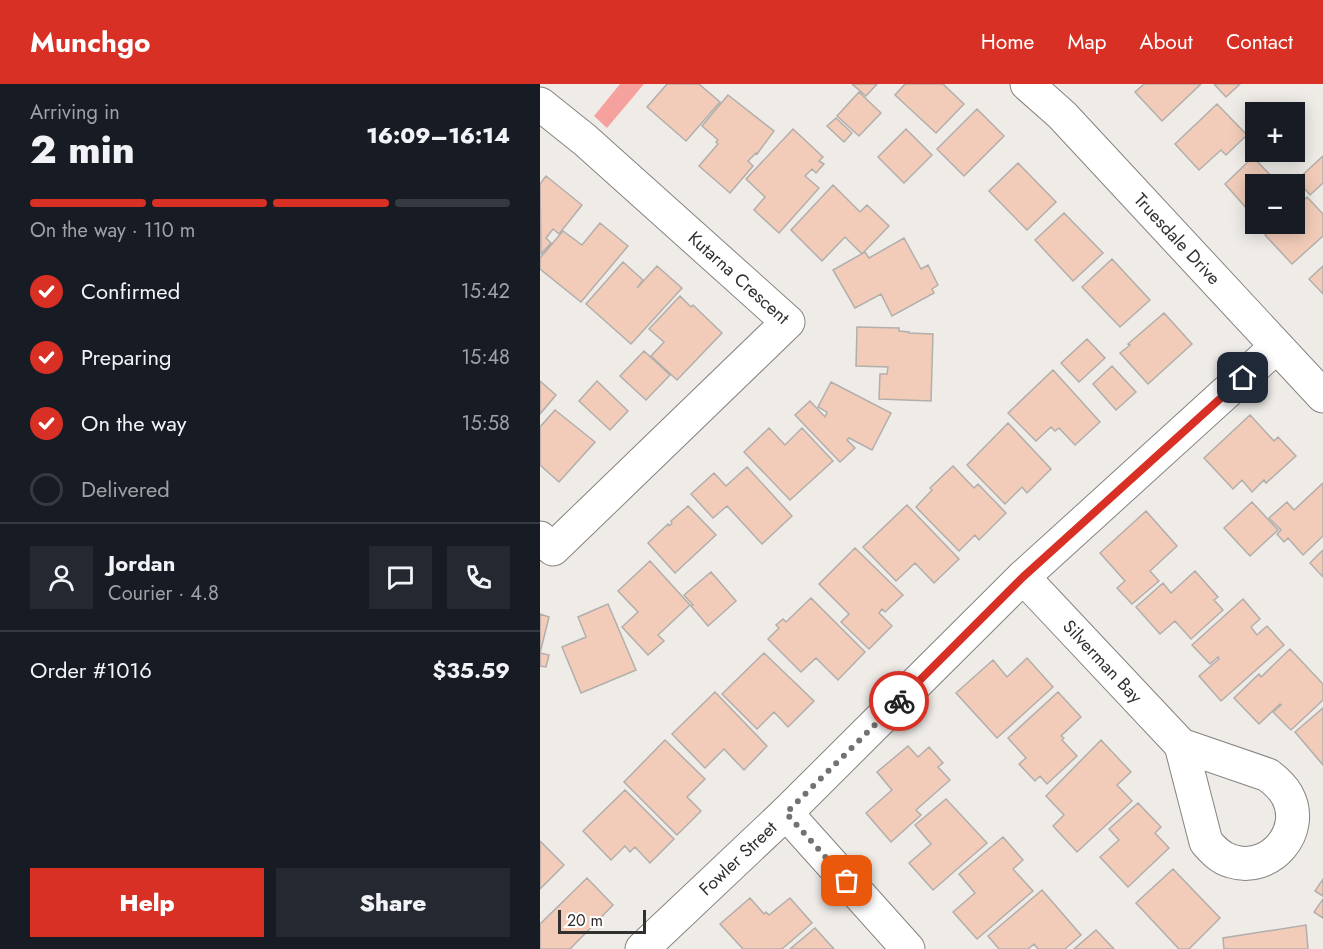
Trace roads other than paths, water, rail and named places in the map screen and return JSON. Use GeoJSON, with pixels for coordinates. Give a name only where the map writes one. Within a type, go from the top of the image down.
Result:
{"type":"FeatureCollection","features":[{"type":"Feature","properties":{"kind":"street","name":"Truesdale Drive"},"geometry":{"type":"LineString","coordinates":[[1027,84],[1062,116],[1323,396]]}},
{"type":"Feature","properties":{"kind":"street","name":"Kutarna Crescent"},"geometry":{"type":"LineString","coordinates":[[540,104],[585,140],[788,322],[553,549],[540,538]]}},
{"type":"Feature","properties":{"kind":"street","name":"Fowler Street"},"geometry":{"type":"LineString","coordinates":[[642,949],[786,813],[1023,577],[1276,347]]}},
{"type":"Feature","properties":{"kind":"street","name":"Silverman Bay"},"geometry":{"type":"LineString","coordinates":[[1023,577],[1181,745]]}},
{"type":"Feature","properties":{"kind":"street"},"geometry":{"type":"LineString","coordinates":[[786,813],[908,949]]}}]}
